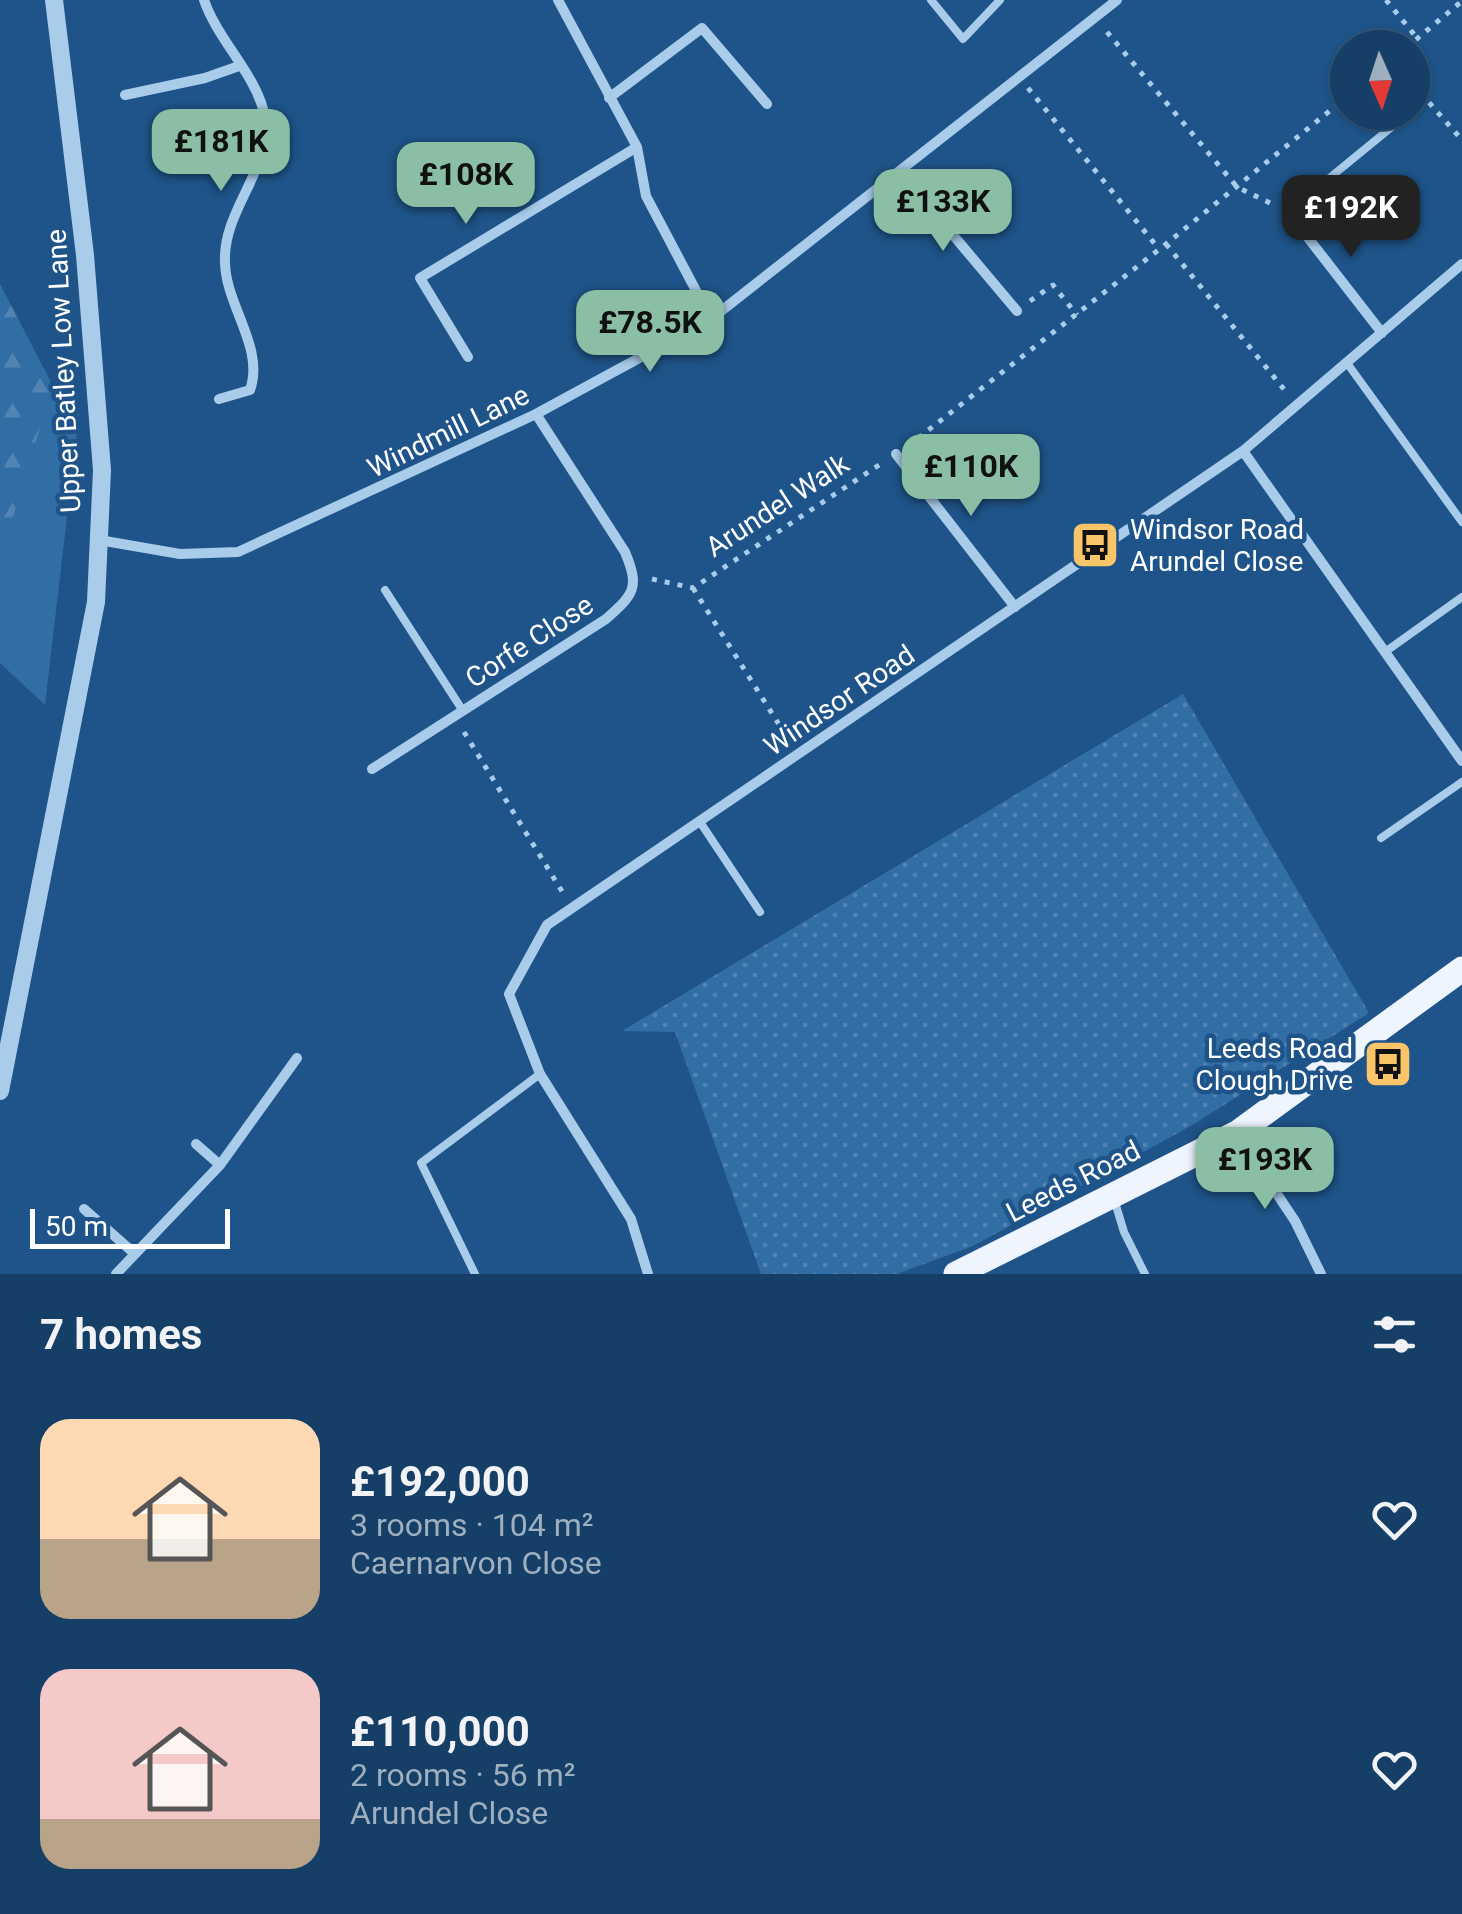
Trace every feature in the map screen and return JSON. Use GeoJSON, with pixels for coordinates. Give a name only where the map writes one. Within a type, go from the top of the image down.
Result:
{"type":"FeatureCollection","features":[{"type":"Feature","properties":{"kind":"main road","name":"Leeds Road"},"geometry":{"type":"LineString","coordinates":[[956,1274],[1237,1133],[1462,969]]}},
{"type":"Feature","properties":{"kind":"street","name":"Upper Batley Low Lane"},"geometry":{"type":"LineString","coordinates":[[0,1091],[96,602],[102,470],[85,255],[54,0]]}},
{"type":"Feature","properties":{"kind":"street"},"geometry":{"type":"LineString","coordinates":[[204,0],[263,106],[267,132],[260,162],[226,237],[224,265],[231,299],[252,352],[255,375],[250,390],[219,398]]}},
{"type":"Feature","properties":{"kind":"street"},"geometry":{"type":"LineString","coordinates":[[558,0],[637,147],[646,196],[711,319]]}},
{"type":"Feature","properties":{"kind":"street","name":"Windmill Lane"},"geometry":{"type":"LineString","coordinates":[[99,540],[180,554],[238,552],[536,414],[711,319],[1117,0]]}},
{"type":"Feature","properties":{"kind":"street"},"geometry":{"type":"LineString","coordinates":[[609,98],[702,28],[767,104]]}},
{"type":"Feature","properties":{"kind":"street"},"geometry":{"type":"LineString","coordinates":[[125,95],[205,78],[240,66]]}},
{"type":"Feature","properties":{"kind":"street"},"geometry":{"type":"LineString","coordinates":[[468,356],[420,278],[637,147]]}},
{"type":"Feature","properties":{"kind":"street"},"geometry":{"type":"LineString","coordinates":[[900,172],[1017,311]]}},
{"type":"Feature","properties":{"kind":"street"},"geometry":{"type":"LineString","coordinates":[[1288,212],[1382,333]]}},
{"type":"Feature","properties":{"kind":"street","name":"Windsor Road"},"geometry":{"type":"LineString","coordinates":[[648,1274],[631,1219],[540,1074],[509,994],[547,926],[1243,452],[1462,264]]}},
{"type":"Feature","properties":{"kind":"street"},"geometry":{"type":"LineString","coordinates":[[536,414],[625,552],[635,576]]}},
{"type":"Feature","properties":{"kind":"street"},"geometry":{"type":"LineString","coordinates":[[1243,452],[1462,762]]}},
{"type":"Feature","properties":{"kind":"street"},"geometry":{"type":"LineString","coordinates":[[896,454],[1014,608]]}},
{"type":"Feature","properties":{"kind":"street","name":"Corfe Close"},"geometry":{"type":"LineString","coordinates":[[372,769],[606,619],[630,598],[635,576]]}},
{"type":"Feature","properties":{"kind":"street"},"geometry":{"type":"LineString","coordinates":[[116,1274],[220,1164],[297,1058]]}},
{"type":"Feature","properties":{"kind":"street"},"geometry":{"type":"LineString","coordinates":[[1237,1133],[1295,1221],[1321,1274]]}},
{"type":"Feature","properties":{"kind":"street"},"geometry":{"type":"LineString","coordinates":[[196,1144],[220,1164]]}},
{"type":"Feature","properties":{"kind":"street"},"geometry":{"type":"LineString","coordinates":[[84,1209],[134,1254]]}},
{"type":"Feature","properties":{"kind":"lane"},"geometry":{"type":"LineString","coordinates":[[931,0],[963,39],[1000,0]]}},
{"type":"Feature","properties":{"kind":"lane"},"geometry":{"type":"LineString","coordinates":[[1288,212],[1388,130]]}},
{"type":"Feature","properties":{"kind":"lane"},"geometry":{"type":"LineString","coordinates":[[1347,363],[1462,522]]}},
{"type":"Feature","properties":{"kind":"lane"},"geometry":{"type":"LineString","coordinates":[[384,590],[458,714]]}},
{"type":"Feature","properties":{"kind":"lane"},"geometry":{"type":"LineString","coordinates":[[1385,652],[1462,597]]}},
{"type":"Feature","properties":{"kind":"lane"},"geometry":{"type":"LineString","coordinates":[[1382,838],[1462,782]]}},
{"type":"Feature","properties":{"kind":"lane"},"geometry":{"type":"LineString","coordinates":[[700,822],[760,912]]}},
{"type":"Feature","properties":{"kind":"lane"},"geometry":{"type":"LineString","coordinates":[[474,1274],[421,1162],[540,1074]]}},
{"type":"Feature","properties":{"kind":"lane"},"geometry":{"type":"LineString","coordinates":[[1112,1195],[1124,1232],[1145,1274]]}},
{"type":"Feature","properties":{"kind":"path"},"geometry":{"type":"LineString","coordinates":[[1386,0],[1410,30]]}},
{"type":"Feature","properties":{"kind":"path"},"geometry":{"type":"LineString","coordinates":[[1427,30],[1462,1]]}},
{"type":"Feature","properties":{"kind":"path"},"geometry":{"type":"LineString","coordinates":[[1095,18],[1237,187],[1288,212]]}},
{"type":"Feature","properties":{"kind":"path"},"geometry":{"type":"LineString","coordinates":[[1019,78],[1160,249]]}},
{"type":"Feature","properties":{"kind":"path"},"geometry":{"type":"LineString","coordinates":[[1430,104],[1462,140]]}},
{"type":"Feature","properties":{"kind":"path","name":"Arundel Walk"},"geometry":{"type":"LineString","coordinates":[[635,576],[692,588],[934,429],[1330,111]]}},
{"type":"Feature","properties":{"kind":"path"},"geometry":{"type":"LineString","coordinates":[[1166,244],[1297,406]]}},
{"type":"Feature","properties":{"kind":"path"},"geometry":{"type":"LineString","coordinates":[[1017,311],[1054,285],[1077,315]]}},
{"type":"Feature","properties":{"kind":"path"},"geometry":{"type":"LineString","coordinates":[[692,588],[798,755]]}},
{"type":"Feature","properties":{"kind":"path"},"geometry":{"type":"LineString","coordinates":[[458,714],[572,908]]}},
{"type":"Feature","properties":{"kind":"green space"},"geometry":{"type":"Polygon","coordinates":[[[0,284],[53,386],[0,560],[0,284]]]}},
{"type":"Feature","properties":{"kind":"green space"},"geometry":{"type":"Polygon","coordinates":[[[53,386],[79,414],[45,705],[0,663],[0,560],[53,386]]]}},
{"type":"Feature","properties":{"kind":"green space"},"geometry":{"type":"Polygon","coordinates":[[[1183,694],[1369,1013],[1194,1124],[973,1246],[897,1274],[761,1274],[675,1032],[622,1031],[1183,694]]]}},
{"type":"Feature","properties":{"kind":"place","name":"Windsor Road Arundel Close"},"geometry":{"type":"Point","coordinates":[1095,545]}},
{"type":"Feature","properties":{"kind":"place","name":"Leeds Road Clough Drive"},"geometry":{"type":"Point","coordinates":[1388,1064]}}]}
